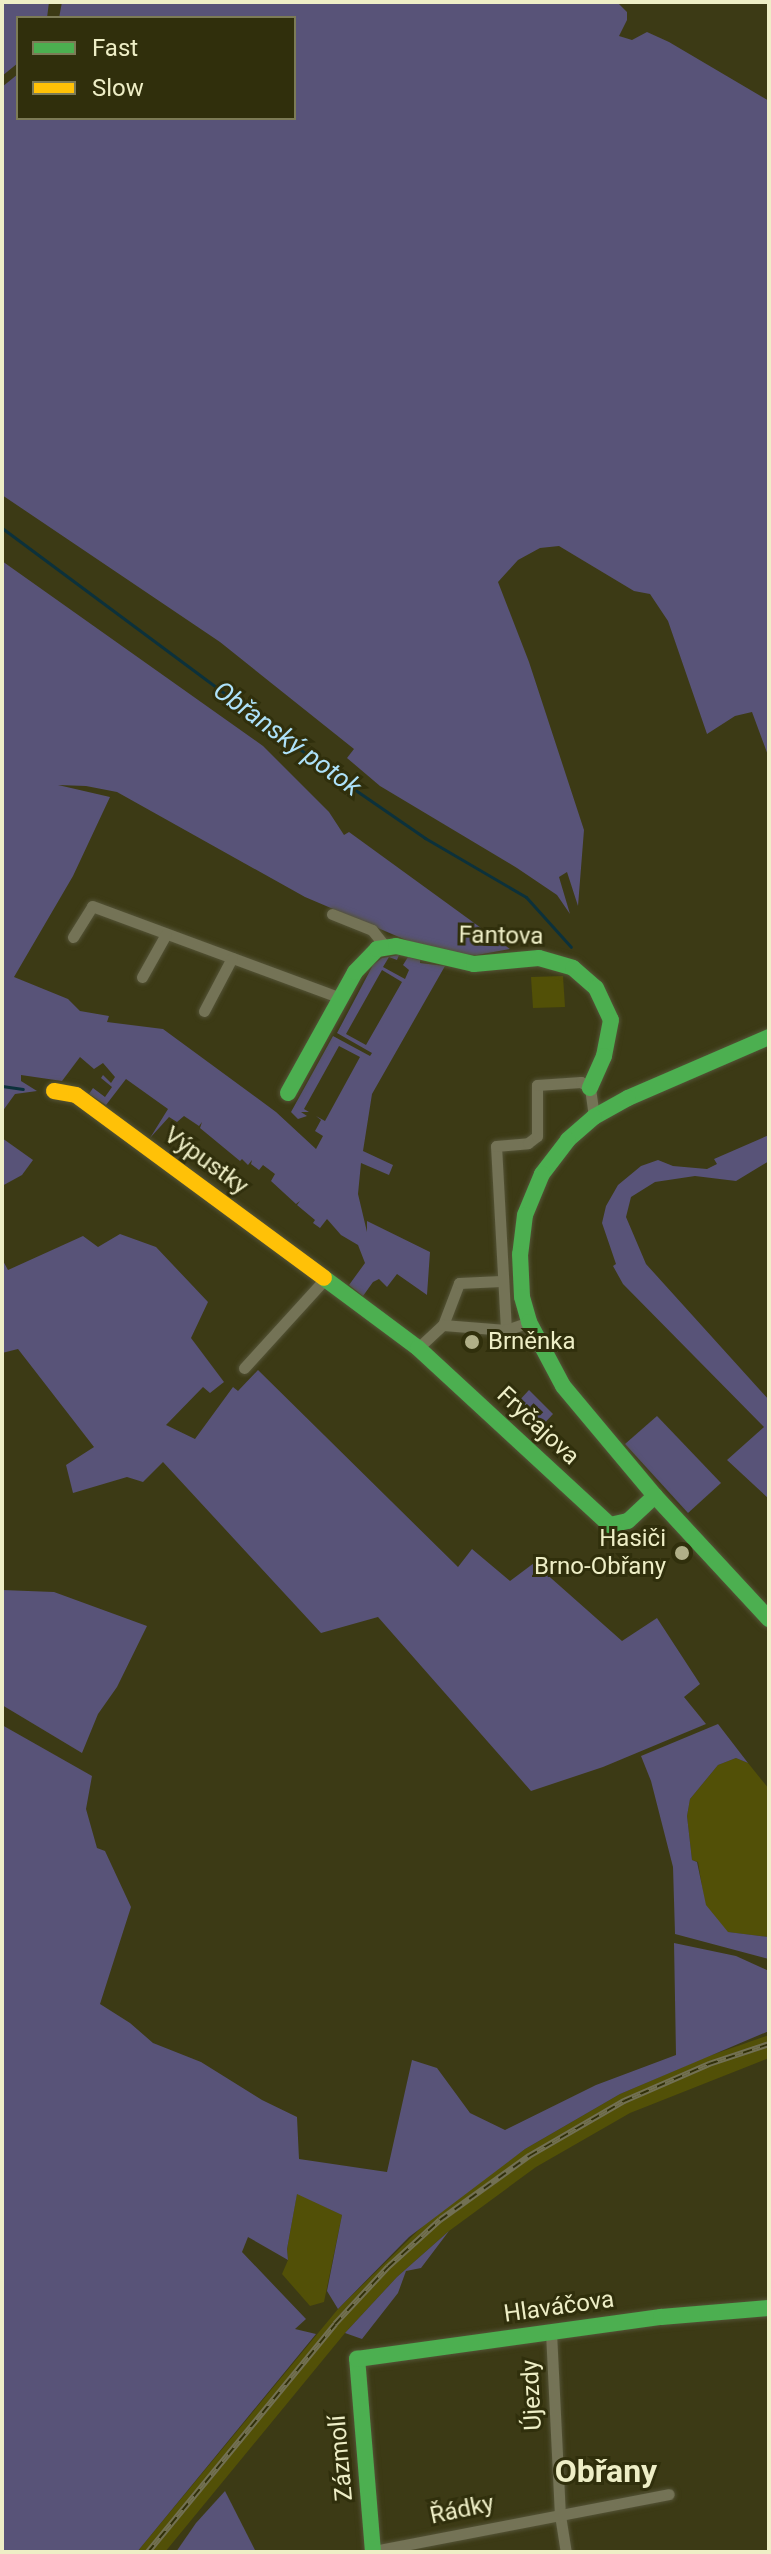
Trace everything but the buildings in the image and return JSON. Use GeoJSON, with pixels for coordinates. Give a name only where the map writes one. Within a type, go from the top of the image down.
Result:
{"type":"FeatureCollection","features":[{"type":"Feature","properties":{"kind":"street"},"geometry":{"type":"LineString","coordinates":[[73,937],[92,906],[341,998]]}},
{"type":"Feature","properties":{"kind":"street","name":"Fantova"},"geometry":{"type":"LineString","coordinates":[[332,914],[372,930],[386,947],[396,946],[474,964],[539,958],[573,968],[596,988],[611,1020],[604,1056],[590,1088]]}},
{"type":"Feature","properties":{"kind":"street"},"geometry":{"type":"LineString","coordinates":[[142,977],[166,934]]}},
{"type":"Feature","properties":{"kind":"street"},"geometry":{"type":"LineString","coordinates":[[288,1093],[369,954],[386,947]]}},
{"type":"Feature","properties":{"kind":"street"},"geometry":{"type":"LineString","coordinates":[[204,1011],[232,958]]}},
{"type":"Feature","properties":{"kind":"street","name":"Fryčajova"},"geometry":{"type":"LineString","coordinates":[[769,1037],[628,1098],[594,1117],[568,1140],[542,1174],[525,1215],[520,1254],[522,1297],[529,1322],[563,1386],[655,1496],[769,1619]]}},
{"type":"Feature","properties":{"kind":"street"},"geometry":{"type":"LineString","coordinates":[[506,1330],[496,1146],[528,1143],[537,1136],[537,1085],[581,1082],[590,1088],[594,1117]]}},
{"type":"Feature","properties":{"kind":"street","name":"Výpustky"},"geometry":{"type":"LineString","coordinates":[[54,1091],[76,1095],[418,1348]]}},
{"type":"Feature","properties":{"kind":"street"},"geometry":{"type":"LineString","coordinates":[[244,1368],[326,1278]]}},
{"type":"Feature","properties":{"kind":"street"},"geometry":{"type":"LineString","coordinates":[[418,1348],[443,1325],[459,1283],[501,1281]]}},
{"type":"Feature","properties":{"kind":"street"},"geometry":{"type":"LineString","coordinates":[[443,1325],[506,1330],[529,1322]]}},
{"type":"Feature","properties":{"kind":"street","name":"Fryčajova"},"geometry":{"type":"LineString","coordinates":[[418,1348],[610,1525],[628,1521],[655,1496]]}},
{"type":"Feature","properties":{"kind":"street","name":"Hlaváčova"},"geometry":{"type":"LineString","coordinates":[[357,2359],[551,2332],[769,2308]]}},
{"type":"Feature","properties":{"kind":"street","name":"Újezdy"},"geometry":{"type":"LineString","coordinates":[[551,2332],[560,2515],[566,2552]]}},
{"type":"Feature","properties":{"kind":"street","name":"Zázmolí"},"geometry":{"type":"LineString","coordinates":[[357,2359],[373,2552]]}},
{"type":"Feature","properties":{"kind":"street","name":"Řádky"},"geometry":{"type":"LineString","coordinates":[[373,2552],[669,2494]]}},
{"type":"Feature","properties":{"kind":"shaded area"},"geometry":{"type":"Polygon","coordinates":[[[2,2],[49,2],[47,16],[16,16],[16,65],[2,76],[2,2]]]}},
{"type":"Feature","properties":{"kind":"shaded area"},"geometry":{"type":"Polygon","coordinates":[[[62,2],[617,2],[627,12],[627,20],[619,36],[632,40],[647,32],[769,101],[769,758],[752,712],[735,716],[707,734],[668,621],[650,594],[634,591],[559,546],[540,548],[518,560],[498,582],[529,662],[584,830],[578,906],[567,872],[559,877],[570,914],[557,895],[517,868],[380,786],[347,758],[354,749],[220,642],[2,495],[2,87],[16,76],[16,120],[296,120],[296,16],[59,16],[62,2]]]}},
{"type":"Feature","properties":{"kind":"shaded area"},"geometry":{"type":"Polygon","coordinates":[[[2,561],[263,746],[329,812],[344,835],[349,832],[510,949],[477,955],[448,954],[406,940],[305,897],[117,792],[58,785],[110,797],[73,876],[14,977],[68,999],[80,1011],[109,1016],[107,1022],[163,1029],[276,1112],[316,1149],[323,1136],[315,1131],[321,1120],[316,1116],[325,1121],[360,1057],[339,1046],[304,1109],[309,1112],[301,1112],[307,1116],[298,1119],[291,1112],[333,1036],[370,1056],[372,1053],[337,1033],[373,965],[382,958],[399,955],[397,960],[389,957],[383,967],[405,979],[409,970],[403,965],[408,957],[420,960],[420,963],[445,966],[372,1094],[363,1151],[393,1165],[389,1175],[361,1163],[358,1194],[367,1232],[367,1221],[430,1252],[427,1295],[397,1274],[387,1287],[379,1279],[373,1282],[363,1296],[349,1285],[365,1263],[358,1245],[341,1235],[327,1219],[320,1228],[313,1223],[315,1220],[297,1205],[300,1201],[296,1204],[271,1181],[275,1174],[263,1165],[259,1170],[251,1164],[252,1160],[248,1165],[242,1159],[240,1161],[200,1128],[202,1122],[199,1126],[184,1116],[177,1122],[169,1117],[150,1138],[168,1109],[126,1079],[106,1105],[89,1094],[93,1088],[105,1097],[112,1087],[101,1078],[103,1075],[111,1083],[115,1077],[103,1063],[94,1069],[80,1057],[62,1081],[21,1075],[21,1081],[37,1091],[15,1094],[2,1112],[2,561]],[[382,970],[346,1034],[366,1045],[402,982],[382,970]]]}},
{"type":"Feature","properties":{"kind":"shaded area"},"geometry":{"type":"Polygon","coordinates":[[[563,976],[565,1007],[533,1008],[531,977],[563,976]]]}},
{"type":"Feature","properties":{"kind":"shaded area"},"geometry":{"type":"Polygon","coordinates":[[[769,1135],[769,1161],[736,1181],[695,1176],[655,1182],[631,1197],[626,1217],[646,1264],[769,1400],[769,1499],[727,1460],[764,1427],[623,1284],[613,1266],[616,1264],[602,1223],[606,1206],[618,1185],[641,1166],[658,1160],[673,1166],[707,1169],[717,1164],[714,1159],[769,1135]]]}},
{"type":"Feature","properties":{"kind":"shaded area"},"geometry":{"type":"Polygon","coordinates":[[[2,1138],[33,1160],[22,1175],[2,1186],[2,1138]]]}},
{"type":"Feature","properties":{"kind":"shaded area"},"geometry":{"type":"Polygon","coordinates":[[[120,1234],[156,1247],[208,1302],[191,1338],[224,1382],[210,1393],[203,1387],[166,1425],[195,1439],[233,1387],[238,1391],[258,1370],[458,1567],[472,1549],[510,1581],[534,1563],[622,1641],[657,1618],[700,1684],[684,1697],[706,1724],[603,1767],[531,1791],[378,1617],[321,1633],[163,1462],[143,1482],[127,1477],[73,1493],[66,1465],[94,1447],[18,1349],[2,1353],[2,1259],[8,1270],[83,1236],[98,1247],[120,1234]]]}},
{"type":"Feature","properties":{"kind":"shaded area"},"geometry":{"type":"Polygon","coordinates":[[[529,1390],[553,1414],[541,1427],[517,1403],[529,1390]]]}},
{"type":"Feature","properties":{"kind":"shaded area"},"geometry":{"type":"Polygon","coordinates":[[[657,1416],[721,1483],[688,1513],[625,1444],[657,1416]]]}},
{"type":"Feature","properties":{"kind":"shaded area"},"geometry":{"type":"Polygon","coordinates":[[[2,1590],[54,1592],[147,1626],[117,1687],[98,1714],[82,1753],[2,1705],[2,1590]]]}},
{"type":"Feature","properties":{"kind":"shaded area"},"geometry":{"type":"Polygon","coordinates":[[[718,1724],[748,1763],[736,1758],[718,1765],[690,1799],[687,1816],[692,1860],[697,1862],[706,1905],[728,1932],[769,1937],[769,1959],[675,1934],[673,1867],[651,1781],[641,1756],[718,1724]]]}},
{"type":"Feature","properties":{"kind":"shaded area"},"geometry":{"type":"Polygon","coordinates":[[[2,1725],[92,1776],[86,1809],[97,1848],[105,1851],[131,1907],[100,2004],[130,2023],[153,2043],[201,2062],[262,2100],[297,2117],[299,2159],[387,2172],[412,2060],[437,2068],[470,2113],[505,2130],[596,2085],[676,2055],[674,1943],[736,1956],[769,1971],[769,2031],[620,2094],[525,2149],[409,2237],[338,2309],[327,2291],[342,2215],[297,2194],[287,2249],[288,2260],[248,2237],[242,2252],[306,2319],[295,2329],[316,2334],[137,2552],[2,2552],[2,1725]]]}},
{"type":"Feature","properties":{"kind":"shaded area"},"geometry":{"type":"Polygon","coordinates":[[[736,1758],[748,1763],[769,1789],[769,1937],[727,1932],[705,1905],[698,1862],[692,1860],[687,1816],[690,1799],[718,1765],[736,1758]]]}},
{"type":"Feature","properties":{"kind":"shaded area"},"geometry":{"type":"Polygon","coordinates":[[[769,2035],[769,2058],[630,2113],[536,2167],[449,2231],[397,2277],[345,2333],[165,2552],[137,2552],[338,2309],[435,2214],[525,2149],[620,2094],[706,2057],[769,2035]]]}},
{"type":"Feature","properties":{"kind":"shaded area"},"geometry":{"type":"Polygon","coordinates":[[[297,2193],[342,2215],[324,2302],[310,2306],[282,2274],[288,2260],[287,2249],[297,2193]]]}},
{"type":"Feature","properties":{"kind":"shaded area"},"geometry":{"type":"Polygon","coordinates":[[[449,2231],[421,2268],[406,2271],[398,2293],[362,2339],[345,2333],[397,2277],[449,2231]]]}},
{"type":"Feature","properties":{"kind":"shaded area"},"geometry":{"type":"Polygon","coordinates":[[[225,2491],[256,2552],[176,2552],[196,2523],[225,2491]]]}},
{"type":"Feature","properties":{"kind":"waterway","name":"Obřanský potok"},"geometry":{"type":"LineString","coordinates":[[2,528],[351,787],[425,838],[526,897],[571,947]]}},
{"type":"Feature","properties":{"kind":"waterway"},"geometry":{"type":"LineString","coordinates":[[2,1086],[23,1089]]}},
{"type":"Feature","properties":{"kind":"railway"},"geometry":{"type":"LineString","coordinates":[[148,2552],[335,2324],[388,2267],[440,2220],[529,2156],[624,2101],[709,2064],[769,2044]]}},
{"type":"Feature","properties":{"kind":"traffic: fast"},"geometry":{"type":"LineString","coordinates":[[288,1093],[355,972],[377,949],[396,946],[474,964],[539,958],[573,968],[596,988],[611,1020],[604,1056],[590,1088]]}},
{"type":"Feature","properties":{"kind":"traffic: fast"},"geometry":{"type":"LineString","coordinates":[[769,1037],[628,1098],[594,1117],[568,1140],[542,1174],[525,1215],[520,1254],[522,1297],[529,1322],[563,1386],[655,1496],[769,1619]]}},
{"type":"Feature","properties":{"kind":"traffic: fast"},"geometry":{"type":"LineString","coordinates":[[324,1278],[418,1348],[610,1525],[628,1521],[655,1496]]}},
{"type":"Feature","properties":{"kind":"traffic: fast"},"geometry":{"type":"LineString","coordinates":[[373,2552],[357,2359],[661,2317],[769,2308]]}},
{"type":"Feature","properties":{"kind":"traffic: slow"},"geometry":{"type":"LineString","coordinates":[[54,1091],[76,1095],[324,1278]]}},
{"type":"Feature","properties":{"kind":"place","name":"Brněnka"},"geometry":{"type":"Point","coordinates":[472,1342]}},
{"type":"Feature","properties":{"kind":"place","name":"Hasiči Brno-Obřany"},"geometry":{"type":"Point","coordinates":[682,1553]}},
{"type":"Feature","properties":{"kind":"district","name":"Obřany"},"geometry":{"type":"Point","coordinates":[606,2471]}}]}
